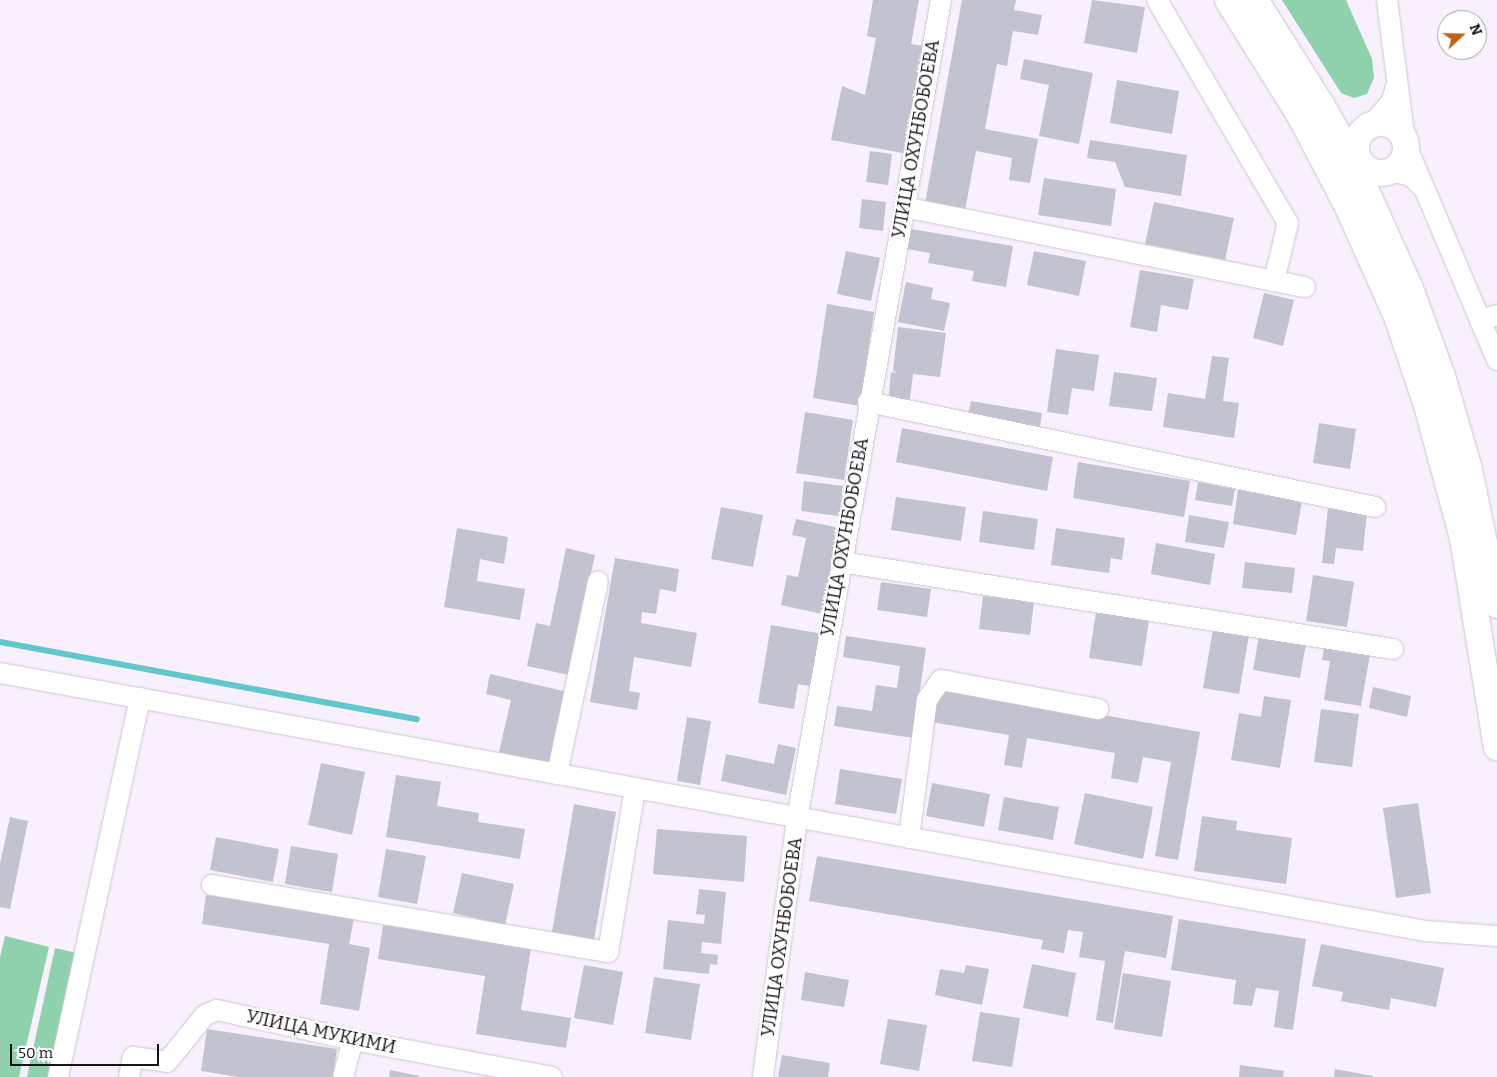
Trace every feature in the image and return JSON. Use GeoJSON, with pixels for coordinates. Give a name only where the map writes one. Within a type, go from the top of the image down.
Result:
{"type":"FeatureCollection","features":[{"type":"Feature","properties":{"kind":"main road"},"geometry":{"type":"LineString","coordinates":[[1228,0],[1278,77],[1322,130],[1367,155],[1403,160],[1405,143],[1392,126],[1367,155],[1360,203],[1440,449],[1472,584],[1497,747]]}},
{"type":"Feature","properties":{"kind":"main road"},"geometry":{"type":"LineString","coordinates":[[1255,0],[1360,203],[1442,376],[1472,485],[1497,605]]}},
{"type":"Feature","properties":{"kind":"main road"},"geometry":{"type":"LineString","coordinates":[[1322,130],[1344,129],[1367,155],[1378,182],[1360,203]]}},
{"type":"Feature","properties":{"kind":"street","name":"УЛИЦА ОХУНБОБОЕВА"},"geometry":{"type":"LineString","coordinates":[[763,1077],[797,819],[868,402],[941,0]]}},
{"type":"Feature","properties":{"kind":"street"},"geometry":{"type":"LineString","coordinates":[[1157,0],[1288,223],[1274,281]]}},
{"type":"Feature","properties":{"kind":"street"},"geometry":{"type":"LineString","coordinates":[[1387,0],[1405,143],[1425,193],[1488,318],[1497,360]]}},
{"type":"Feature","properties":{"kind":"street"},"geometry":{"type":"LineString","coordinates":[[1398,79],[1392,103],[1367,155],[1411,176],[1425,193]]}},
{"type":"Feature","properties":{"kind":"street"},"geometry":{"type":"LineString","coordinates":[[904,207],[1305,287]]}},
{"type":"Feature","properties":{"kind":"street"},"geometry":{"type":"LineString","coordinates":[[868,402],[1375,507]]}},
{"type":"Feature","properties":{"kind":"street"},"geometry":{"type":"LineString","coordinates":[[841,562],[1393,649]]}},
{"type":"Feature","properties":{"kind":"street"},"geometry":{"type":"LineString","coordinates":[[557,774],[598,581]]}},
{"type":"Feature","properties":{"kind":"street"},"geometry":{"type":"LineString","coordinates":[[0,673],[797,819],[1426,931],[1497,936]]}},
{"type":"Feature","properties":{"kind":"street"},"geometry":{"type":"LineString","coordinates":[[909,838],[927,700],[942,680],[1098,709]]}},
{"type":"Feature","properties":{"kind":"street"},"geometry":{"type":"LineString","coordinates":[[58,1077],[140,698]]}},
{"type":"Feature","properties":{"kind":"street"},"geometry":{"type":"LineString","coordinates":[[212,885],[608,952],[636,789]]}},
{"type":"Feature","properties":{"kind":"street","name":"УЛИЦА МУКИМИ"},"geometry":{"type":"LineString","coordinates":[[129,1077],[133,1057],[167,1062],[205,1015],[217,1010],[353,1040],[552,1077]]}},
{"type":"Feature","properties":{"kind":"street"},"geometry":{"type":"LineString","coordinates":[[343,1077],[353,1040]]}},
{"type":"Feature","properties":{"kind":"green space"},"geometry":{"type":"Polygon","coordinates":[[[1282,0],[1346,0],[1372,59],[1374,78],[1367,94],[1354,98],[1341,93],[1282,0]]]}},
{"type":"Feature","properties":{"kind":"green space"},"geometry":{"type":"Polygon","coordinates":[[[5,936],[49,947],[19,1077],[0,1077],[0,957],[5,936]]]}},
{"type":"Feature","properties":{"kind":"green space"},"geometry":{"type":"Polygon","coordinates":[[[55,948],[77,953],[48,1077],[27,1077],[55,948]]]}},
{"type":"Feature","properties":{"kind":"building"},"geometry":{"type":"Polygon","coordinates":[[[873,0],[919,0],[911,44],[923,46],[903,153],[831,140],[842,86],[865,95],[876,38],[867,36],[873,0]]]}},
{"type":"Feature","properties":{"kind":"building"},"geometry":{"type":"Polygon","coordinates":[[[962,0],[1016,0],[1014,10],[1042,15],[1038,35],[1013,31],[1007,66],[997,64],[985,129],[1038,139],[1030,183],[1009,180],[1012,158],[976,151],[964,216],[924,209],[962,0]]]}},
{"type":"Feature","properties":{"kind":"building"},"geometry":{"type":"Polygon","coordinates":[[[1092,0],[1145,7],[1137,53],[1084,43],[1092,0]]]}},
{"type":"Feature","properties":{"kind":"building"},"geometry":{"type":"Polygon","coordinates":[[[1024,59],[1093,73],[1079,144],[1039,136],[1049,85],[1020,79],[1024,59]]]}},
{"type":"Feature","properties":{"kind":"building"},"geometry":{"type":"Polygon","coordinates":[[[1117,80],[1179,91],[1172,134],[1110,123],[1117,80]]]}},
{"type":"Feature","properties":{"kind":"building"},"geometry":{"type":"Polygon","coordinates":[[[1090,140],[1187,155],[1181,196],[1125,187],[1115,162],[1087,158],[1090,140]]]}},
{"type":"Feature","properties":{"kind":"building"},"geometry":{"type":"Polygon","coordinates":[[[870,151],[892,154],[888,185],[866,182],[870,151]]]}},
{"type":"Feature","properties":{"kind":"building"},"geometry":{"type":"Polygon","coordinates":[[[1044,178],[1116,189],[1111,226],[1038,215],[1044,178]]]}},
{"type":"Feature","properties":{"kind":"building"},"geometry":{"type":"Polygon","coordinates":[[[862,199],[886,202],[883,231],[859,228],[862,199]]]}},
{"type":"Feature","properties":{"kind":"building"},"geometry":{"type":"Polygon","coordinates":[[[1154,202],[1234,218],[1225,260],[1145,244],[1154,202]]]}},
{"type":"Feature","properties":{"kind":"building"},"geometry":{"type":"Polygon","coordinates":[[[911,229],[1013,246],[1006,287],[972,281],[974,271],[928,263],[930,253],[907,249],[911,229]]]}},
{"type":"Feature","properties":{"kind":"building"},"geometry":{"type":"Polygon","coordinates":[[[846,251],[880,258],[871,301],[837,294],[846,251]]]}},
{"type":"Feature","properties":{"kind":"building"},"geometry":{"type":"Polygon","coordinates":[[[1034,251],[1086,261],[1079,296],[1027,285],[1034,251]]]}},
{"type":"Feature","properties":{"kind":"building"},"geometry":{"type":"Polygon","coordinates":[[[1140,270],[1194,279],[1188,310],[1161,305],[1157,332],[1130,327],[1140,270]]]}},
{"type":"Feature","properties":{"kind":"building"},"geometry":{"type":"Polygon","coordinates":[[[906,282],[933,288],[931,299],[950,303],[944,331],[898,322],[906,282]]]}},
{"type":"Feature","properties":{"kind":"building"},"geometry":{"type":"Polygon","coordinates":[[[1264,293],[1294,300],[1283,346],[1253,338],[1264,293]]]}},
{"type":"Feature","properties":{"kind":"building"},"geometry":{"type":"Polygon","coordinates":[[[827,304],[874,312],[860,406],[813,398],[827,304]]]}},
{"type":"Feature","properties":{"kind":"building"},"geometry":{"type":"Polygon","coordinates":[[[898,327],[946,333],[940,377],[913,374],[909,407],[888,405],[891,372],[898,373],[893,371],[898,327]]]}},
{"type":"Feature","properties":{"kind":"building"},"geometry":{"type":"Polygon","coordinates":[[[1056,349],[1099,355],[1094,391],[1072,388],[1068,415],[1047,412],[1056,349]]]}},
{"type":"Feature","properties":{"kind":"building"},"geometry":{"type":"Polygon","coordinates":[[[1212,356],[1229,358],[1223,401],[1239,403],[1234,438],[1163,427],[1168,393],[1205,399],[1212,356]]]}},
{"type":"Feature","properties":{"kind":"building"},"geometry":{"type":"Polygon","coordinates":[[[1114,372],[1157,378],[1152,411],[1109,406],[1114,372]]]}},
{"type":"Feature","properties":{"kind":"building"},"geometry":{"type":"Polygon","coordinates":[[[971,401],[1042,413],[1039,433],[967,420],[971,401]]]}},
{"type":"Feature","properties":{"kind":"building"},"geometry":{"type":"Polygon","coordinates":[[[805,412],[853,420],[844,480],[796,473],[805,412]]]}},
{"type":"Feature","properties":{"kind":"building"},"geometry":{"type":"Polygon","coordinates":[[[1319,423],[1356,429],[1350,469],[1313,463],[1319,423]]]}},
{"type":"Feature","properties":{"kind":"building"},"geometry":{"type":"Polygon","coordinates":[[[902,428],[1053,457],[1047,491],[896,462],[902,428]]]}},
{"type":"Feature","properties":{"kind":"building"},"geometry":{"type":"Polygon","coordinates":[[[1078,462],[1190,481],[1184,517],[1073,498],[1078,462]]]}},
{"type":"Feature","properties":{"kind":"building"},"geometry":{"type":"Polygon","coordinates":[[[804,481],[843,486],[839,516],[801,511],[804,481]]]}},
{"type":"Feature","properties":{"kind":"building"},"geometry":{"type":"Polygon","coordinates":[[[1198,482],[1235,489],[1232,506],[1195,500],[1198,482]]]}},
{"type":"Feature","properties":{"kind":"building"},"geometry":{"type":"Polygon","coordinates":[[[1238,490],[1302,501],[1296,535],[1233,524],[1238,490]]]}},
{"type":"Feature","properties":{"kind":"building"},"geometry":{"type":"Polygon","coordinates":[[[896,497],[966,507],[961,541],[891,530],[896,497]]]}},
{"type":"Feature","properties":{"kind":"building"},"geometry":{"type":"Polygon","coordinates":[[[721,507],[763,515],[753,567],[711,559],[721,507]]]}},
{"type":"Feature","properties":{"kind":"building"},"geometry":{"type":"Polygon","coordinates":[[[1328,508],[1367,512],[1363,551],[1336,548],[1334,564],[1322,563],[1328,508]]]}},
{"type":"Feature","properties":{"kind":"building"},"geometry":{"type":"Polygon","coordinates":[[[983,511],[1038,519],[1034,550],[979,542],[983,511]]]}},
{"type":"Feature","properties":{"kind":"building"},"geometry":{"type":"Polygon","coordinates":[[[1189,515],[1229,522],[1224,548],[1185,542],[1189,515]]]}},
{"type":"Feature","properties":{"kind":"building"},"geometry":{"type":"Polygon","coordinates":[[[796,519],[840,528],[822,614],[781,605],[787,575],[798,577],[806,538],[792,535],[796,519]]]}},
{"type":"Feature","properties":{"kind":"building"},"geometry":{"type":"Polygon","coordinates":[[[457,528],[508,537],[504,564],[480,559],[477,581],[525,589],[520,620],[444,607],[457,528]]]}},
{"type":"Feature","properties":{"kind":"building"},"geometry":{"type":"Polygon","coordinates":[[[1056,528],[1125,538],[1122,560],[1111,558],[1109,573],[1051,565],[1056,528]]]}},
{"type":"Feature","properties":{"kind":"building"},"geometry":{"type":"Polygon","coordinates":[[[1156,543],[1215,554],[1210,585],[1151,574],[1156,543]]]}},
{"type":"Feature","properties":{"kind":"building"},"geometry":{"type":"Polygon","coordinates":[[[566,548],[595,555],[569,675],[527,666],[536,623],[550,626],[566,548]]]}},
{"type":"Feature","properties":{"kind":"building"},"geometry":{"type":"Polygon","coordinates":[[[615,558],[679,569],[676,592],[660,589],[656,614],[642,612],[641,623],[697,633],[691,667],[634,657],[629,691],[640,693],[637,710],[590,702],[615,558]]]}},
{"type":"Feature","properties":{"kind":"building"},"geometry":{"type":"Polygon","coordinates":[[[1245,562],[1295,568],[1292,593],[1242,588],[1245,562]]]}},
{"type":"Feature","properties":{"kind":"building"},"geometry":{"type":"Polygon","coordinates":[[[1313,575],[1354,582],[1347,627],[1306,621],[1313,575]]]}},
{"type":"Feature","properties":{"kind":"building"},"geometry":{"type":"Polygon","coordinates":[[[881,582],[931,589],[927,617],[877,610],[881,582]]]}},
{"type":"Feature","properties":{"kind":"building"},"geometry":{"type":"Polygon","coordinates":[[[983,596],[1034,602],[1030,635],[979,629],[983,596]]]}},
{"type":"Feature","properties":{"kind":"building"},"geometry":{"type":"Polygon","coordinates":[[[1096,612],[1149,620],[1142,666],[1089,658],[1096,612]]]}},
{"type":"Feature","properties":{"kind":"building"},"geometry":{"type":"Polygon","coordinates":[[[1214,623],[1250,629],[1239,694],[1203,688],[1214,623]]]}},
{"type":"Feature","properties":{"kind":"building"},"geometry":{"type":"Polygon","coordinates":[[[771,625],[823,634],[815,687],[798,684],[794,709],[758,703],[771,625]]]}},
{"type":"Feature","properties":{"kind":"building"},"geometry":{"type":"Polygon","coordinates":[[[1260,630],[1307,637],[1300,678],[1253,670],[1260,630]]]}},
{"type":"Feature","properties":{"kind":"building"},"geometry":{"type":"Polygon","coordinates":[[[846,636],[926,648],[913,738],[834,726],[837,706],[872,711],[876,685],[897,688],[900,666],[843,657],[846,636]]]}},
{"type":"Feature","properties":{"kind":"building"},"geometry":{"type":"Polygon","coordinates":[[[1325,642],[1371,649],[1361,706],[1324,700],[1330,661],[1322,660],[1325,642]]]}},
{"type":"Feature","properties":{"kind":"building"},"geometry":{"type":"Polygon","coordinates":[[[490,674],[568,692],[551,764],[499,752],[511,700],[486,694],[490,674]]]}},
{"type":"Feature","properties":{"kind":"building"},"geometry":{"type":"Polygon","coordinates":[[[937,686],[1200,732],[1178,860],[1155,856],[1171,762],[1143,757],[1138,783],[1111,778],[1115,753],[1027,738],[1022,768],[1004,765],[1009,735],[931,722],[937,686]]]}},
{"type":"Feature","properties":{"kind":"building"},"geometry":{"type":"Polygon","coordinates":[[[1373,687],[1411,696],[1407,717],[1369,708],[1373,687]]]}},
{"type":"Feature","properties":{"kind":"building"},"geometry":{"type":"Polygon","coordinates":[[[1264,696],[1291,700],[1280,768],[1231,760],[1239,713],[1261,717],[1264,696]]]}},
{"type":"Feature","properties":{"kind":"building"},"geometry":{"type":"Polygon","coordinates":[[[1321,709],[1359,714],[1352,767],[1314,762],[1321,709]]]}},
{"type":"Feature","properties":{"kind":"building"},"geometry":{"type":"Polygon","coordinates":[[[687,717],[711,721],[700,785],[677,781],[687,717]]]}},
{"type":"Feature","properties":{"kind":"building"},"geometry":{"type":"Polygon","coordinates":[[[778,744],[796,748],[786,795],[721,781],[726,754],[774,764],[778,744]]]}},
{"type":"Feature","properties":{"kind":"building"},"geometry":{"type":"Polygon","coordinates":[[[321,763],[365,772],[352,835],[308,825],[321,763]]]}},
{"type":"Feature","properties":{"kind":"building"},"geometry":{"type":"Polygon","coordinates":[[[840,769],[902,779],[896,814],[835,804],[840,769]]]}},
{"type":"Feature","properties":{"kind":"building"},"geometry":{"type":"Polygon","coordinates":[[[396,775],[441,782],[437,806],[479,813],[478,822],[525,829],[520,859],[386,837],[396,775]]]}},
{"type":"Feature","properties":{"kind":"building"},"geometry":{"type":"Polygon","coordinates":[[[932,783],[990,794],[984,827],[926,816],[932,783]]]}},
{"type":"Feature","properties":{"kind":"building"},"geometry":{"type":"Polygon","coordinates":[[[1085,793],[1153,807],[1143,859],[1074,844],[1085,793]]]}},
{"type":"Feature","properties":{"kind":"building"},"geometry":{"type":"Polygon","coordinates":[[[1004,797],[1059,807],[1053,840],[998,830],[1004,797]]]}},
{"type":"Feature","properties":{"kind":"building"},"geometry":{"type":"Polygon","coordinates":[[[1418,803],[1431,893],[1396,898],[1383,808],[1418,803]]]}},
{"type":"Feature","properties":{"kind":"building"},"geometry":{"type":"Polygon","coordinates":[[[574,804],[616,812],[594,940],[552,932],[574,804]]]}},
{"type":"Feature","properties":{"kind":"building"},"geometry":{"type":"Polygon","coordinates":[[[1202,816],[1237,821],[1236,830],[1292,838],[1286,884],[1194,871],[1202,816]]]}},
{"type":"Feature","properties":{"kind":"building"},"geometry":{"type":"Polygon","coordinates":[[[10,817],[28,821],[10,909],[0,907],[0,864],[10,817]]]}},
{"type":"Feature","properties":{"kind":"building"},"geometry":{"type":"Polygon","coordinates":[[[657,829],[747,836],[744,882],[653,874],[657,829]]]}},
{"type":"Feature","properties":{"kind":"building"},"geometry":{"type":"Polygon","coordinates":[[[216,837],[279,849],[273,882],[210,870],[216,837]]]}},
{"type":"Feature","properties":{"kind":"building"},"geometry":{"type":"Polygon","coordinates":[[[291,846],[338,854],[332,892],[285,884],[291,846]]]}},
{"type":"Feature","properties":{"kind":"building"},"geometry":{"type":"Polygon","coordinates":[[[386,849],[426,856],[417,904],[378,897],[386,849]]]}},
{"type":"Feature","properties":{"kind":"building"},"geometry":{"type":"Polygon","coordinates":[[[817,856],[1173,916],[1166,958],[1125,951],[1113,1023],[1096,1020],[1105,961],[1079,957],[1083,932],[1068,930],[1064,953],[1041,949],[1043,940],[809,901],[817,856]]]}},
{"type":"Feature","properties":{"kind":"building"},"geometry":{"type":"Polygon","coordinates":[[[462,873],[514,884],[505,925],[453,913],[462,873]]]}},
{"type":"Feature","properties":{"kind":"building"},"geometry":{"type":"Polygon","coordinates":[[[699,889],[726,892],[721,944],[702,942],[701,953],[718,955],[717,965],[710,964],[709,974],[663,969],[668,920],[704,924],[705,915],[696,914],[699,889]]]}},
{"type":"Feature","properties":{"kind":"building"},"geometry":{"type":"Polygon","coordinates":[[[206,895],[354,918],[349,944],[370,948],[359,1011],[320,1004],[329,944],[202,924],[206,895]]]}},
{"type":"Feature","properties":{"kind":"building"},"geometry":{"type":"Polygon","coordinates":[[[1179,919],[1306,939],[1293,1030],[1274,1027],[1279,991],[1256,988],[1252,1006],[1233,1004],[1236,980],[1171,970],[1179,919]]]}},
{"type":"Feature","properties":{"kind":"building"},"geometry":{"type":"Polygon","coordinates":[[[383,925],[531,948],[521,1010],[571,1018],[566,1048],[476,1034],[485,976],[378,959],[383,925]]]}},
{"type":"Feature","properties":{"kind":"building"},"geometry":{"type":"Polygon","coordinates":[[[1321,944],[1444,968],[1436,1007],[1391,998],[1389,1010],[1341,1001],[1343,992],[1312,986],[1321,944]]]}},
{"type":"Feature","properties":{"kind":"building"},"geometry":{"type":"Polygon","coordinates":[[[1032,964],[1076,973],[1068,1017],[1023,1008],[1032,964]]]}},
{"type":"Feature","properties":{"kind":"building"},"geometry":{"type":"Polygon","coordinates":[[[584,965],[623,972],[613,1025],[574,1018],[584,965]]]}},
{"type":"Feature","properties":{"kind":"building"},"geometry":{"type":"Polygon","coordinates":[[[966,965],[989,969],[982,1005],[935,995],[940,969],[964,973],[966,965]]]}},
{"type":"Feature","properties":{"kind":"building"},"geometry":{"type":"Polygon","coordinates":[[[805,972],[849,980],[844,1007],[801,1000],[805,972]]]}},
{"type":"Feature","properties":{"kind":"building"},"geometry":{"type":"Polygon","coordinates":[[[1123,973],[1171,981],[1162,1037],[1114,1029],[1123,973]]]}},
{"type":"Feature","properties":{"kind":"building"},"geometry":{"type":"Polygon","coordinates":[[[654,977],[700,984],[691,1040],[645,1033],[654,977]]]}},
{"type":"Feature","properties":{"kind":"building"},"geometry":{"type":"Polygon","coordinates":[[[980,1012],[1020,1018],[1012,1067],[972,1061],[980,1012]]]}},
{"type":"Feature","properties":{"kind":"building"},"geometry":{"type":"Polygon","coordinates":[[[888,1019],[927,1025],[919,1071],[880,1064],[888,1019]]]}},
{"type":"Feature","properties":{"kind":"building"},"geometry":{"type":"Polygon","coordinates":[[[207,1029],[337,1049],[333,1077],[239,1077],[201,1071],[207,1029]]]}},
{"type":"Feature","properties":{"kind":"building"},"geometry":{"type":"Polygon","coordinates":[[[782,1055],[830,1063],[828,1077],[778,1077],[782,1055]]]}},
{"type":"Feature","properties":{"kind":"building"},"geometry":{"type":"Polygon","coordinates":[[[1240,1065],[1284,1071],[1283,1077],[1239,1077],[1240,1065]]]}},
{"type":"Feature","properties":{"kind":"building"},"geometry":{"type":"Polygon","coordinates":[[[1335,1069],[1373,1076],[1373,1077],[1334,1077],[1335,1069]]]}},
{"type":"Feature","properties":{"kind":"building"},"geometry":{"type":"Polygon","coordinates":[[[390,1070],[419,1076],[419,1077],[389,1077],[390,1070]]]}},
{"type":"Feature","properties":{"kind":"waterway"},"geometry":{"type":"LineString","coordinates":[[0,642],[417,719]]}}]}
